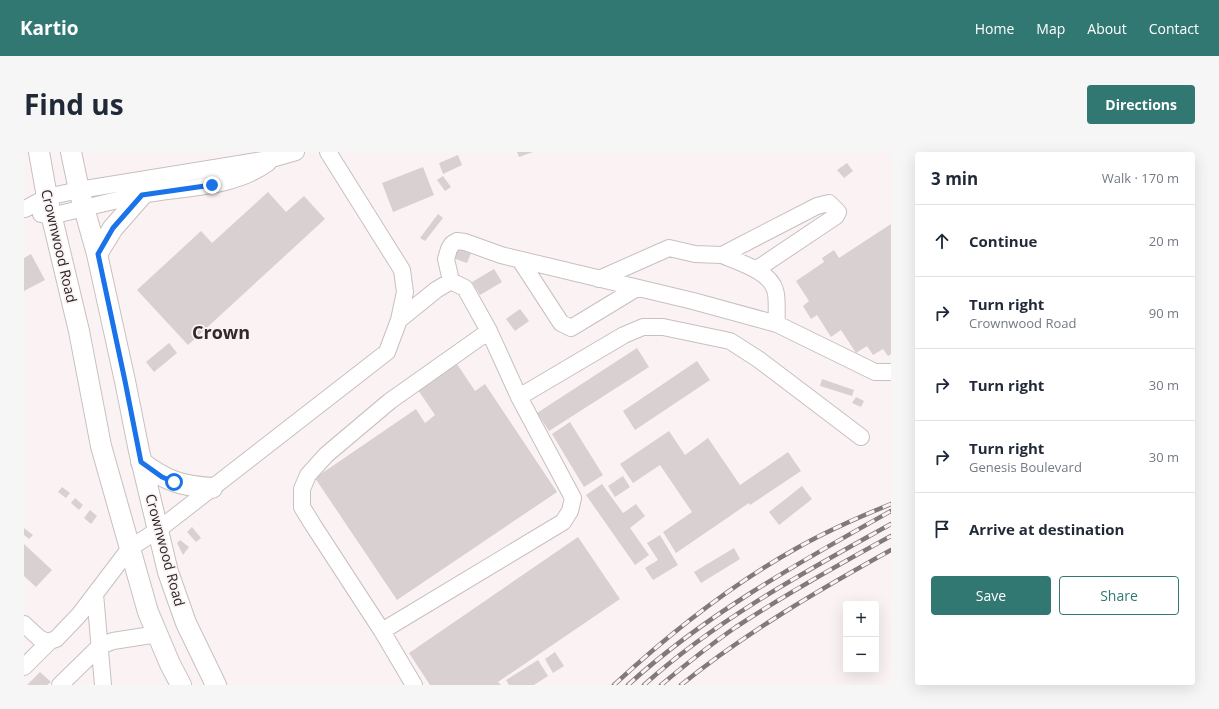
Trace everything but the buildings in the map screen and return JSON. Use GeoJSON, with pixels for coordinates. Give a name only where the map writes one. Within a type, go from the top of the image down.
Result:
{"type":"FeatureCollection","features":[{"type":"Feature","properties":{"kind":"main road","name":"Crownwood Road"},"geometry":{"type":"LineString","coordinates":[[39,152],[47,197],[79,331],[101,446],[148,612],[181,685]]}},
{"type":"Feature","properties":{"kind":"main road","name":"Crownwood Road"},"geometry":{"type":"LineString","coordinates":[[71,152],[82,199],[98,254],[141,462],[168,572],[186,623],[216,685]]}},
{"type":"Feature","properties":{"kind":"main road"},"geometry":{"type":"LineString","coordinates":[[98,254],[113,228],[142,195]]}},
{"type":"Feature","properties":{"kind":"main road"},"geometry":{"type":"LineString","coordinates":[[141,462],[162,477],[174,482],[190,486],[212,488]]}},
{"type":"Feature","properties":{"kind":"street"},"geometry":{"type":"LineString","coordinates":[[24,209],[52,216],[82,199],[275,158],[296,152]]}},
{"type":"Feature","properties":{"kind":"street"},"geometry":{"type":"LineString","coordinates":[[24,624],[39,638],[45,641],[56,639],[79,615],[130,548],[158,530],[387,352],[399,320],[405,292],[402,270],[328,152]]}},
{"type":"Feature","properties":{"kind":"street"},"geometry":{"type":"LineString","coordinates":[[24,209],[47,197],[82,199],[142,195],[212,185],[255,171],[275,158]]}},
{"type":"Feature","properties":{"kind":"street"},"geometry":{"type":"LineString","coordinates":[[722,255],[817,206],[829,203],[838,212],[836,216],[757,269]]}},
{"type":"Feature","properties":{"kind":"street"},"geometry":{"type":"LineString","coordinates":[[451,281],[446,259],[449,249],[452,244],[457,241],[465,242],[520,260],[693,301],[777,324],[875,372],[891,372]]}},
{"type":"Feature","properties":{"kind":"street"},"geometry":{"type":"LineString","coordinates":[[598,279],[669,248],[695,254],[722,255],[757,269],[768,280],[775,289],[777,324]]}},
{"type":"Feature","properties":{"kind":"street"},"geometry":{"type":"LineString","coordinates":[[520,260],[561,323],[571,328],[637,288]]}},
{"type":"Feature","properties":{"kind":"street"},"geometry":{"type":"LineString","coordinates":[[399,320],[436,290],[451,281]]}},
{"type":"Feature","properties":{"kind":"street"},"geometry":{"type":"LineString","coordinates":[[382,631],[563,522],[570,511],[573,498],[519,397],[466,288],[451,281]]}},
{"type":"Feature","properties":{"kind":"street"},"geometry":{"type":"LineString","coordinates":[[519,397],[624,335],[644,327],[663,327],[730,341],[758,359],[861,437]]}},
{"type":"Feature","properties":{"kind":"street"},"geometry":{"type":"LineString","coordinates":[[414,685],[382,631],[302,507],[302,489],[308,475],[326,455],[390,401],[488,331]]}},
{"type":"Feature","properties":{"kind":"street"},"geometry":{"type":"LineString","coordinates":[[96,594],[103,685]]}},
{"type":"Feature","properties":{"kind":"street"},"geometry":{"type":"LineString","coordinates":[[60,685],[100,646],[113,641],[158,634]]}},
{"type":"Feature","properties":{"kind":"street"},"geometry":{"type":"LineString","coordinates":[[24,666],[50,641]]}},
{"type":"Feature","properties":{"kind":"railway"},"geometry":{"type":"LineString","coordinates":[[614,685],[657,647],[702,611],[772,562],[820,536],[891,504]]}},
{"type":"Feature","properties":{"kind":"railway"},"geometry":{"type":"LineString","coordinates":[[628,685],[658,659],[721,612],[788,570],[891,511]]}},
{"type":"Feature","properties":{"kind":"railway"},"geometry":{"type":"LineString","coordinates":[[644,685],[672,661],[732,618],[826,560],[891,524]]}},
{"type":"Feature","properties":{"kind":"railway"},"geometry":{"type":"LineString","coordinates":[[661,685],[736,627],[812,580],[891,536]]}},
{"type":"Feature","properties":{"kind":"railway"},"geometry":{"type":"LineString","coordinates":[[681,685],[705,666],[783,613],[891,550]]}},
{"type":"Feature","properties":{"kind":"district","name":"Crown"},"geometry":{"type":"Point","coordinates":[221,333]}},
{"type":"Feature","properties":{"kind":"route"},"geometry":{"type":"LineString","coordinates":[[174,482],[162,477],[141,462],[98,254],[104,241],[113,228],[142,195],[212,185]]}}]}
